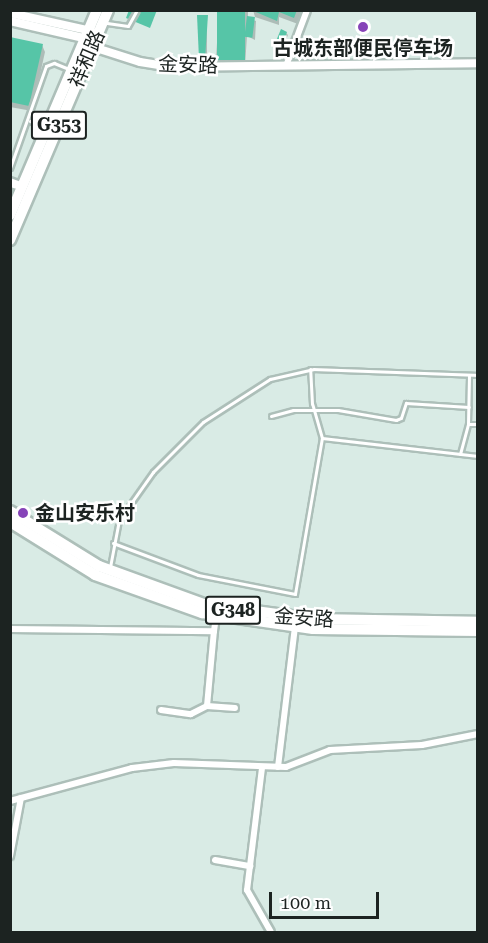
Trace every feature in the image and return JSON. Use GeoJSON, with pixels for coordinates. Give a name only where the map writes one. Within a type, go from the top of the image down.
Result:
{"type":"FeatureCollection","features":[{"type":"Feature","properties":{"kind":"highway","name":"祥和路"},"geometry":{"type":"LineString","coordinates":[[10,240],[94,35],[98,10]]}},
{"type":"Feature","properties":{"kind":"highway","name":"祥和路"},"geometry":{"type":"LineString","coordinates":[[10,215],[16,185],[47,129],[72,70],[108,10]]}},
{"type":"Feature","properties":{"kind":"highway","name":"金安路"},"geometry":{"type":"LineString","coordinates":[[10,511],[65,548],[109,571],[181,597],[258,614],[314,620],[477,621]]}},
{"type":"Feature","properties":{"kind":"highway","name":"金安路"},"geometry":{"type":"LineString","coordinates":[[10,522],[60,555],[115,584],[216,616],[294,627],[477,631]]}},
{"type":"Feature","properties":{"kind":"street"},"geometry":{"type":"LineString","coordinates":[[286,66],[307,10]]}},
{"type":"Feature","properties":{"kind":"street"},"geometry":{"type":"LineString","coordinates":[[10,13],[94,35]]}},
{"type":"Feature","properties":{"kind":"street"},"geometry":{"type":"LineString","coordinates":[[10,21],[94,35]]}},
{"type":"Feature","properties":{"kind":"street","name":"金安路"},"geometry":{"type":"LineString","coordinates":[[94,35],[160,66],[477,63]]}},
{"type":"Feature","properties":{"kind":"street"},"geometry":{"type":"LineString","coordinates":[[207,706],[216,616]]}},
{"type":"Feature","properties":{"kind":"street"},"geometry":{"type":"LineString","coordinates":[[278,767],[288,703],[294,627]]}},
{"type":"Feature","properties":{"kind":"street"},"geometry":{"type":"LineString","coordinates":[[10,629],[214,631]]}},
{"type":"Feature","properties":{"kind":"street"},"geometry":{"type":"LineString","coordinates":[[161,710],[191,714],[207,706],[235,708]]}},
{"type":"Feature","properties":{"kind":"street"},"geometry":{"type":"LineString","coordinates":[[10,801],[132,768],[174,763],[278,767],[330,750],[422,745],[477,734]]}},
{"type":"Feature","properties":{"kind":"street"},"geometry":{"type":"LineString","coordinates":[[262,768],[248,896],[271,933]]}},
{"type":"Feature","properties":{"kind":"street"},"geometry":{"type":"LineString","coordinates":[[10,856],[21,798]]}},
{"type":"Feature","properties":{"kind":"street"},"geometry":{"type":"LineString","coordinates":[[215,860],[250,866]]}},
{"type":"Feature","properties":{"kind":"lane"},"geometry":{"type":"LineString","coordinates":[[94,35],[128,26],[137,10]]}},
{"type":"Feature","properties":{"kind":"lane"},"geometry":{"type":"LineString","coordinates":[[10,168],[30,121],[46,66],[54,63],[72,70]]}},
{"type":"Feature","properties":{"kind":"lane"},"geometry":{"type":"LineString","coordinates":[[30,121],[47,129]]}},
{"type":"Feature","properties":{"kind":"lane"},"geometry":{"type":"LineString","coordinates":[[113,543],[198,575],[295,594],[322,438],[315,410],[310,369]]}},
{"type":"Feature","properties":{"kind":"lane"},"geometry":{"type":"LineString","coordinates":[[109,571],[119,520],[141,487],[191,432],[270,379],[310,369],[477,375]]}},
{"type":"Feature","properties":{"kind":"lane"},"geometry":{"type":"LineString","coordinates":[[460,454],[468,424],[469,375]]}},
{"type":"Feature","properties":{"kind":"lane"},"geometry":{"type":"LineString","coordinates":[[271,416],[315,410],[396,420],[401,418],[406,403],[469,407]]}},
{"type":"Feature","properties":{"kind":"lane"},"geometry":{"type":"LineString","coordinates":[[468,424],[477,424]]}},
{"type":"Feature","properties":{"kind":"lane"},"geometry":{"type":"LineString","coordinates":[[322,438],[477,456]]}},
{"type":"Feature","properties":{"kind":"building"},"geometry":{"type":"Polygon","coordinates":[[[129,10],[157,10],[150,28],[126,18],[129,10]]]}},
{"type":"Feature","properties":{"kind":"building"},"geometry":{"type":"Polygon","coordinates":[[[217,10],[245,10],[245,60],[217,60],[217,10]]]}},
{"type":"Feature","properties":{"kind":"building"},"geometry":{"type":"Polygon","coordinates":[[[251,10],[297,10],[294,18],[279,12],[277,21],[251,10]]]}},
{"type":"Feature","properties":{"kind":"building"},"geometry":{"type":"Polygon","coordinates":[[[197,15],[208,15],[205,59],[199,59],[197,15]]]}},
{"type":"Feature","properties":{"kind":"building"},"geometry":{"type":"Polygon","coordinates":[[[247,16],[255,17],[252,38],[244,37],[247,16]]]}},
{"type":"Feature","properties":{"kind":"building"},"geometry":{"type":"Polygon","coordinates":[[[281,29],[287,32],[281,49],[274,46],[281,29]]]}},
{"type":"Feature","properties":{"kind":"building"},"geometry":{"type":"Polygon","coordinates":[[[10,37],[43,44],[29,106],[10,102],[10,37]]]}},
{"type":"Feature","properties":{"kind":"place","name":"古城东部便民停车场"},"geometry":{"type":"Point","coordinates":[363,27]}},
{"type":"Feature","properties":{"kind":"place","name":"金山安乐村"},"geometry":{"type":"Point","coordinates":[23,513]}}]}
